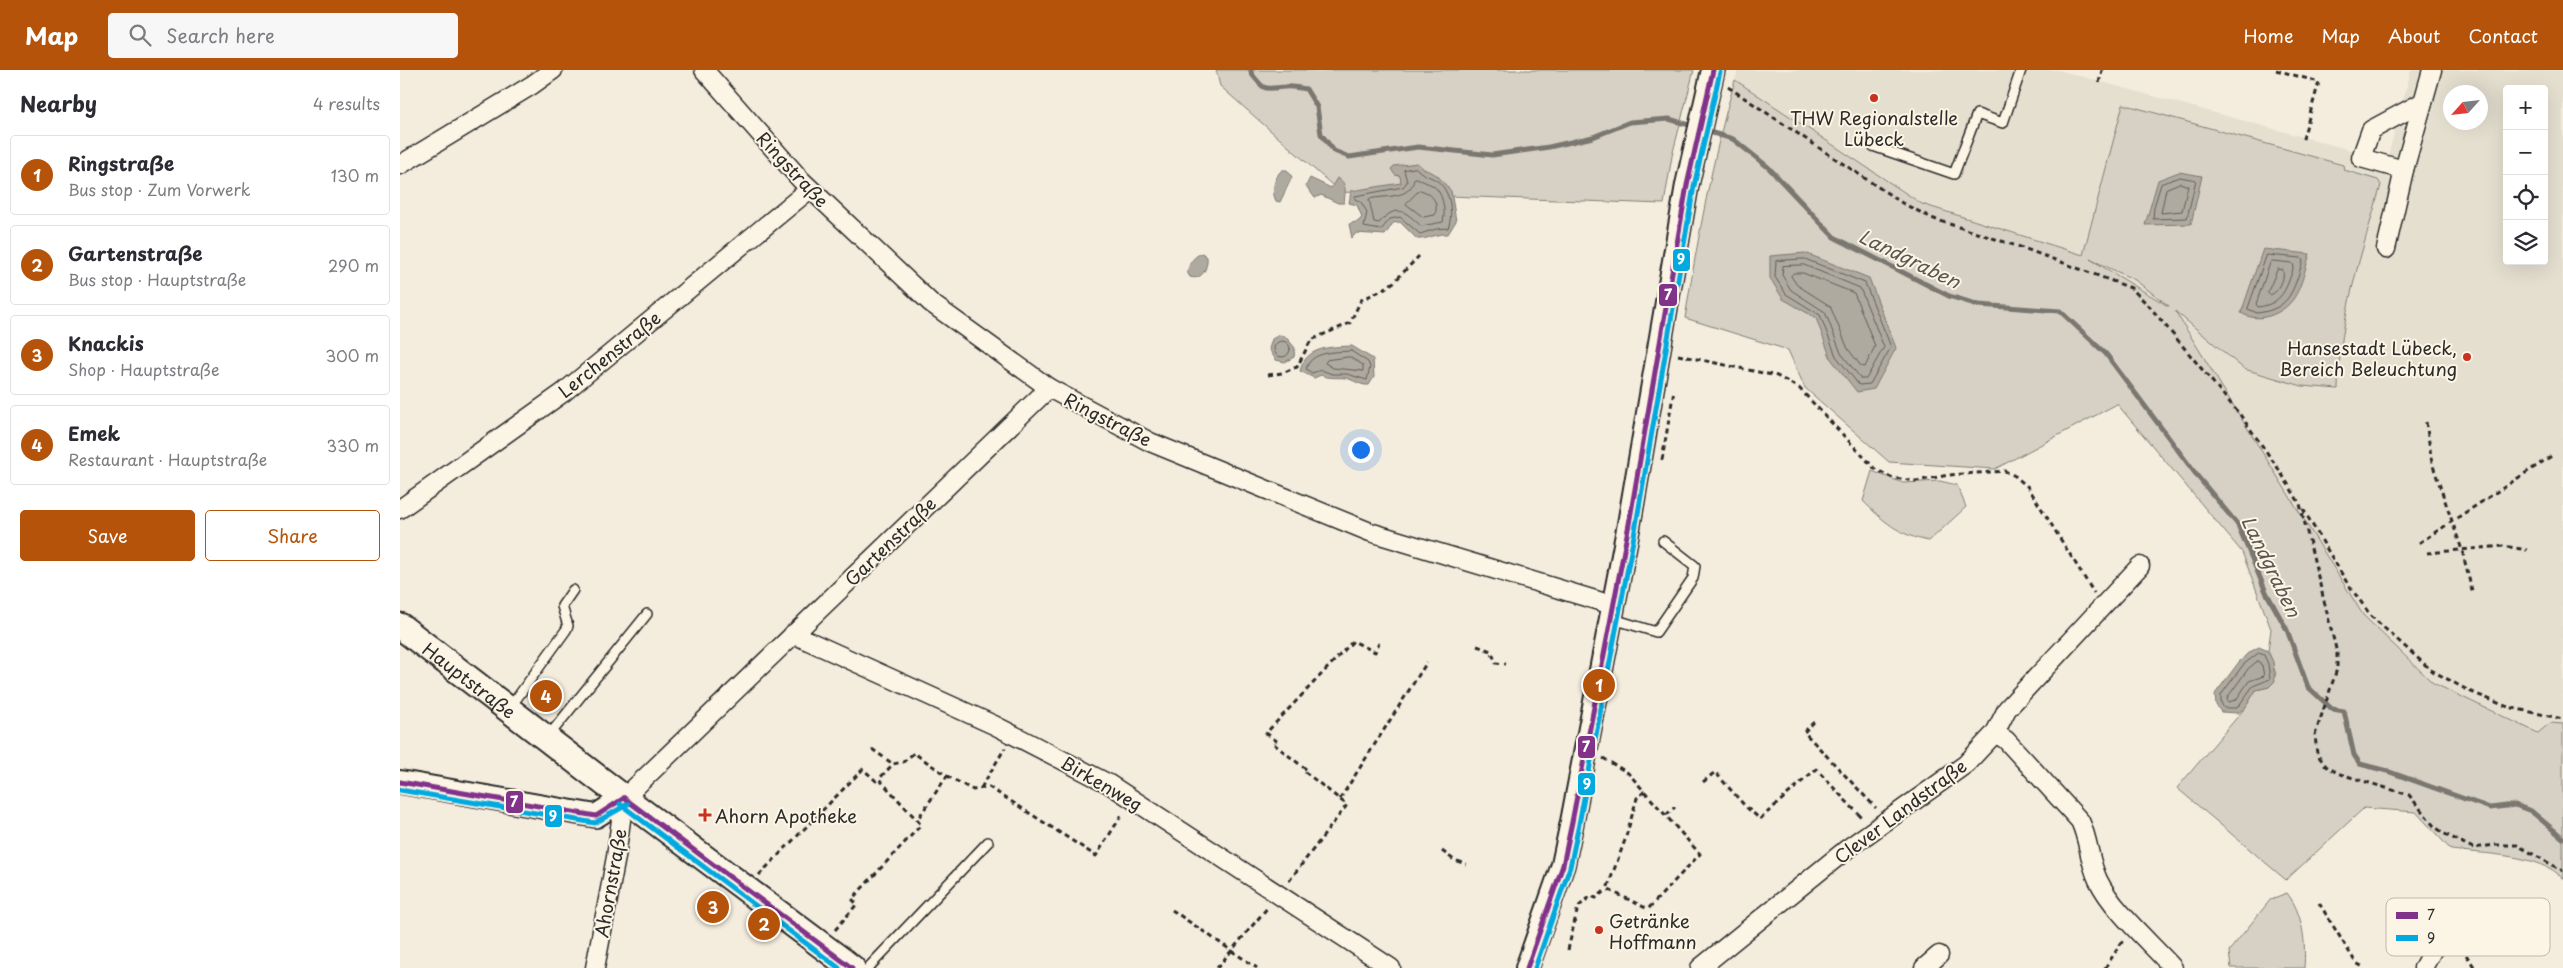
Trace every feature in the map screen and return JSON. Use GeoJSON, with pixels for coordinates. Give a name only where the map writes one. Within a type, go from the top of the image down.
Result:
{"type":"FeatureCollection","features":[{"type":"Feature","properties":{"kind":"main road","name":"Hauptstraße"},"geometry":{"type":"LineString","coordinates":[[400,626],[624,798],[852,968]]}},
{"type":"Feature","properties":{"kind":"street"},"geometry":{"type":"LineString","coordinates":[[400,165],[532,86],[553,70]]}},
{"type":"Feature","properties":{"kind":"street","name":"Ringstraße"},"geometry":{"type":"LineString","coordinates":[[704,70],[810,189],[931,303],[1049,388],[1150,442],[1370,532],[1611,612]]}},
{"type":"Feature","properties":{"kind":"street"},"geometry":{"type":"LineString","coordinates":[[2386,249],[2404,170],[2432,70]]}},
{"type":"Feature","properties":{"kind":"street"},"geometry":{"type":"LineString","coordinates":[[1527,968],[1563,865],[1587,749],[1660,351],[1687,186],[1710,82]]}},
{"type":"Feature","properties":{"kind":"street"},"geometry":{"type":"LineString","coordinates":[[2404,170],[2361,158],[2371,130],[2424,102]]}},
{"type":"Feature","properties":{"kind":"street","name":"Lerchenstraße"},"geometry":{"type":"LineString","coordinates":[[400,509],[564,392],[810,189]]}},
{"type":"Feature","properties":{"kind":"street","name":"Gartenstraße"},"geometry":{"type":"LineString","coordinates":[[624,798],[1049,388]]}},
{"type":"Feature","properties":{"kind":"street","name":"Clever Landstraße"},"geometry":{"type":"LineString","coordinates":[[1700,968],[1880,824],[1966,764],[1995,733],[2007,709],[2140,566]]}},
{"type":"Feature","properties":{"kind":"street","name":"Birkenweg"},"geometry":{"type":"LineString","coordinates":[[793,634],[1013,735],[1110,784],[1391,968]]}},
{"type":"Feature","properties":{"kind":"street"},"geometry":{"type":"LineString","coordinates":[[1995,733],[2006,740],[2080,821],[2085,832],[2092,866],[2099,882],[2115,904],[2173,968]]}},
{"type":"Feature","properties":{"kind":"street"},"geometry":{"type":"LineString","coordinates":[[400,782],[596,816],[624,798]]}},
{"type":"Feature","properties":{"kind":"street","name":"Ahornstraße"},"geometry":{"type":"LineString","coordinates":[[595,968],[616,857],[624,798]]}},
{"type":"Feature","properties":{"kind":"street"},"geometry":{"type":"LineString","coordinates":[[1924,968],[1939,955]]}},
{"type":"Feature","properties":{"kind":"street"},"geometry":{"type":"LineString","coordinates":[[2423,968],[2431,956]]}},
{"type":"Feature","properties":{"kind":"lane"},"geometry":{"type":"LineString","coordinates":[[1873,146],[1954,174],[1977,114],[2003,123],[2021,70]]}},
{"type":"Feature","properties":{"kind":"lane"},"geometry":{"type":"LineString","coordinates":[[1611,612],[1656,632],[1693,578],[1694,566],[1663,542]]}},
{"type":"Feature","properties":{"kind":"lane"},"geometry":{"type":"LineString","coordinates":[[509,710],[566,630],[568,626],[562,606],[573,590]]}},
{"type":"Feature","properties":{"kind":"lane"},"geometry":{"type":"LineString","coordinates":[[547,738],[647,614]]}},
{"type":"Feature","properties":{"kind":"lane"},"geometry":{"type":"LineString","coordinates":[[868,968],[988,842]]}},
{"type":"Feature","properties":{"kind":"path"},"geometry":{"type":"LineString","coordinates":[[2099,83],[2102,70]]}},
{"type":"Feature","properties":{"kind":"path"},"geometry":{"type":"LineString","coordinates":[[2276,70],[2319,82],[2302,142]]}},
{"type":"Feature","properties":{"kind":"path"},"geometry":{"type":"LineString","coordinates":[[1710,82],[1902,202],[1926,215],[2109,278],[2131,288],[2150,307],[2241,416],[2280,471],[2346,581],[2371,616],[2431,670],[2469,691],[2508,707],[2563,720]]}},
{"type":"Feature","properties":{"kind":"path"},"geometry":{"type":"LineString","coordinates":[[1268,375],[1282,373],[1297,367],[1311,340],[1350,323],[1361,300],[1394,282],[1419,256]]}},
{"type":"Feature","properties":{"kind":"path"},"geometry":{"type":"LineString","coordinates":[[1660,351],[1776,376],[1799,388],[1875,469],[1893,478],[1916,481],[1949,475],[2005,472],[2015,476],[2028,487],[2101,607]]}},
{"type":"Feature","properties":{"kind":"path"},"geometry":{"type":"LineString","coordinates":[[2426,422],[2432,463],[2462,550],[2473,595]]}},
{"type":"Feature","properties":{"kind":"path"},"geometry":{"type":"LineString","coordinates":[[2419,543],[2553,455]]}},
{"type":"Feature","properties":{"kind":"path"},"geometry":{"type":"LineString","coordinates":[[2300,504],[2337,653],[2337,669],[2322,710],[2314,745],[2317,754],[2326,766],[2337,773],[2409,795],[2434,826],[2445,834],[2473,848],[2495,845],[2517,846],[2563,871]]}},
{"type":"Feature","properties":{"kind":"path"},"geometry":{"type":"LineString","coordinates":[[2427,552],[2503,546],[2527,550]]}},
{"type":"Feature","properties":{"kind":"path"},"geometry":{"type":"LineString","coordinates":[[1217,968],[1279,895],[1347,805],[1305,772],[1307,770],[1275,745],[1278,742],[1266,733],[1353,641],[1375,652],[1379,643]]}},
{"type":"Feature","properties":{"kind":"path"},"geometry":{"type":"LineString","coordinates":[[1478,646],[1491,651],[1496,663],[1506,664]]}},
{"type":"Feature","properties":{"kind":"path"},"geometry":{"type":"LineString","coordinates":[[1340,799],[1427,662]]}},
{"type":"Feature","properties":{"kind":"path"},"geometry":{"type":"LineString","coordinates":[[1814,722],[1804,732],[1880,824]]}},
{"type":"Feature","properties":{"kind":"path"},"geometry":{"type":"LineString","coordinates":[[981,788],[1013,735]]}},
{"type":"Feature","properties":{"kind":"path"},"geometry":{"type":"LineString","coordinates":[[872,749],[893,764]]}},
{"type":"Feature","properties":{"kind":"path"},"geometry":{"type":"LineString","coordinates":[[1587,749],[1628,772],[1700,854],[1648,909],[1607,889]]}},
{"type":"Feature","properties":{"kind":"path"},"geometry":{"type":"LineString","coordinates":[[878,779],[893,764],[903,762],[914,753],[946,776],[973,790],[989,787],[1096,856],[1132,798]]}},
{"type":"Feature","properties":{"kind":"path"},"geometry":{"type":"LineString","coordinates":[[746,888],[863,768],[876,781],[878,779],[921,825],[852,899],[857,904],[822,945]]}},
{"type":"Feature","properties":{"kind":"path"},"geometry":{"type":"LineString","coordinates":[[1703,782],[1715,772],[1745,806],[1760,819],[1816,768],[1880,824]]}},
{"type":"Feature","properties":{"kind":"path"},"geometry":{"type":"LineString","coordinates":[[918,820],[946,776]]}},
{"type":"Feature","properties":{"kind":"path"},"geometry":{"type":"LineString","coordinates":[[1568,950],[1578,907],[1591,896],[1596,898],[1607,889],[1625,840],[1637,798],[1644,791]]}},
{"type":"Feature","properties":{"kind":"path"},"geometry":{"type":"LineString","coordinates":[[1666,815],[1674,807]]}},
{"type":"Feature","properties":{"kind":"path"},"geometry":{"type":"LineString","coordinates":[[1442,851],[1454,860],[1466,864]]}},
{"type":"Feature","properties":{"kind":"path"},"geometry":{"type":"LineString","coordinates":[[2319,902],[2356,963],[2365,968]]}},
{"type":"Feature","properties":{"kind":"path"},"geometry":{"type":"LineString","coordinates":[[1172,910],[1257,968]]}},
{"type":"Feature","properties":{"kind":"path"},"geometry":{"type":"LineString","coordinates":[[2105,968],[2126,937],[2141,933]]}},
{"type":"Feature","properties":{"kind":"path"},"geometry":{"type":"LineString","coordinates":[[2464,956],[2475,968]]}},
{"type":"Feature","properties":{"kind":"shaded area"},"geometry":{"type":"Polygon","coordinates":[[[1216,70],[1694,70],[1672,156],[1664,204],[1340,192],[1220,86],[1216,70]]]}},
{"type":"Feature","properties":{"kind":"shaded area"},"geometry":{"type":"Polygon","coordinates":[[[1738,70],[2058,70],[2387,160],[2411,70],[2563,70],[2563,745],[2433,683],[2363,615],[2174,310],[2083,255],[1922,204],[1735,80],[1738,70]]]}},
{"type":"Feature","properties":{"kind":"shaded area"},"geometry":{"type":"Polygon","coordinates":[[[1735,80],[1922,204],[2083,255],[2123,104],[2343,165],[2344,170],[2378,180],[2381,185],[2359,261],[2342,337],[2338,389],[2302,386],[2244,369],[2175,311],[2363,615],[2433,683],[2538,733],[2550,723],[2563,724],[2563,879],[2554,871],[2541,864],[2527,860],[2495,854],[2451,850],[2416,812],[2364,808],[2286,880],[2177,788],[2245,708],[2256,690],[2269,687],[2276,674],[2268,651],[2271,629],[2242,552],[2117,404],[1995,469],[1889,462],[1805,388],[1788,350],[1685,318],[1706,199],[1719,139],[1735,80]],[[2090,259],[2169,306],[2135,280],[2090,259]]]}},
{"type":"Feature","properties":{"kind":"shaded area"},"geometry":{"type":"Polygon","coordinates":[[[1872,471],[1903,483],[1940,481],[1957,485],[1966,507],[1929,541],[1919,539],[1893,527],[1863,501],[1872,471]]]}},
{"type":"Feature","properties":{"kind":"shaded area"},"geometry":{"type":"Polygon","coordinates":[[[2287,893],[2300,919],[2304,939],[2304,968],[2231,968],[2229,951],[2271,899],[2287,893]]]}},
{"type":"Feature","properties":{"kind":"water"},"geometry":{"type":"Polygon","coordinates":[[[1417,163],[1424,169],[1437,175],[1451,191],[1456,221],[1448,234],[1417,239],[1400,222],[1393,223],[1385,235],[1356,233],[1352,238],[1349,224],[1359,221],[1362,217],[1357,205],[1349,203],[1351,191],[1401,183],[1400,176],[1395,175],[1391,169],[1394,166],[1417,163]]]}},
{"type":"Feature","properties":{"kind":"water"},"geometry":{"type":"Polygon","coordinates":[[[1282,170],[1287,170],[1292,177],[1280,202],[1276,201],[1274,197],[1274,189],[1275,181],[1282,170]]]}},
{"type":"Feature","properties":{"kind":"water"},"geometry":{"type":"Polygon","coordinates":[[[2179,172],[2202,176],[2191,224],[2145,225],[2158,180],[2179,172]]]}},
{"type":"Feature","properties":{"kind":"water"},"geometry":{"type":"Polygon","coordinates":[[[1310,178],[1331,188],[1337,178],[1341,180],[1345,188],[1344,203],[1338,203],[1321,195],[1315,198],[1306,186],[1310,178]]]}},
{"type":"Feature","properties":{"kind":"water"},"geometry":{"type":"Polygon","coordinates":[[[2263,249],[2310,254],[2294,298],[2281,310],[2260,318],[2241,313],[2263,249]]]}},
{"type":"Feature","properties":{"kind":"water"},"geometry":{"type":"Polygon","coordinates":[[[1202,253],[1207,257],[1203,273],[1198,277],[1190,277],[1187,272],[1191,263],[1196,256],[1202,253]]]}},
{"type":"Feature","properties":{"kind":"water"},"geometry":{"type":"Polygon","coordinates":[[[1805,253],[1869,278],[1896,348],[1874,389],[1857,392],[1831,359],[1816,318],[1783,299],[1770,278],[1770,256],[1805,253]]]}},
{"type":"Feature","properties":{"kind":"water"},"geometry":{"type":"Polygon","coordinates":[[[1279,335],[1285,336],[1295,348],[1294,357],[1285,362],[1276,360],[1269,349],[1272,339],[1279,335]]]}},
{"type":"Feature","properties":{"kind":"water"},"geometry":{"type":"Polygon","coordinates":[[[1352,346],[1373,359],[1374,377],[1369,385],[1360,384],[1346,378],[1321,375],[1314,378],[1300,371],[1303,363],[1314,352],[1328,348],[1352,346]]]}},
{"type":"Feature","properties":{"kind":"water"},"geometry":{"type":"Polygon","coordinates":[[[2259,647],[2268,651],[2273,662],[2275,681],[2269,687],[2256,690],[2245,708],[2238,713],[2221,712],[2216,705],[2215,694],[2239,662],[2248,653],[2259,647]]]}},
{"type":"Feature","properties":{"kind":"waterway","name":"Landgraben"},"geometry":{"type":"LineString","coordinates":[[1251,70],[1251,73],[1265,88],[1290,87],[1306,89],[1317,107],[1321,134],[1334,151],[1349,157],[1418,147],[1492,155],[1549,147],[1593,137],[1630,122],[1669,119],[1696,127]]}},
{"type":"Feature","properties":{"kind":"waterway","name":"Landgraben"},"geometry":{"type":"LineString","coordinates":[[1706,131],[1733,139],[1768,167],[1834,237],[1949,296],[1979,305],[2060,311],[2106,354],[2198,477],[2238,525],[2266,592],[2287,630],[2308,687],[2332,709],[2344,711],[2354,755],[2360,764],[2387,771],[2490,808],[2515,805],[2531,811],[2563,838]]}},
{"type":"Feature","properties":{"kind":"transit line","name":"7"},"geometry":{"type":"LineString","coordinates":[[1527,968],[1563,865],[1572,822],[1629,524],[1687,185],[1713,70]]}},
{"type":"Feature","properties":{"kind":"transit line","name":"9"},"geometry":{"type":"LineString","coordinates":[[1535,968],[1570,867],[1579,824],[1636,525],[1694,186],[1720,72]]}},
{"type":"Feature","properties":{"kind":"transit line","name":"7"},"geometry":{"type":"LineString","coordinates":[[400,782],[596,816],[624,798]]}},
{"type":"Feature","properties":{"kind":"transit line","name":"9"},"geometry":{"type":"LineString","coordinates":[[400,790],[595,823],[628,804]]}},
{"type":"Feature","properties":{"kind":"transit line","name":"7"},"geometry":{"type":"LineString","coordinates":[[624,798],[852,968]]}},
{"type":"Feature","properties":{"kind":"transit line","name":"9"},"geometry":{"type":"LineString","coordinates":[[620,804],[839,968]]}},
{"type":"Feature","properties":{"kind":"place","name":"THW Regionalstelle Lübeck"},"geometry":{"type":"Point","coordinates":[1874,98]}},
{"type":"Feature","properties":{"kind":"place","name":"Hansestadt Lübeck, Bereich Beleuchtung"},"geometry":{"type":"Point","coordinates":[2467,357]}},
{"type":"Feature","properties":{"kind":"place","name":"Ringstraße"},"geometry":{"type":"Point","coordinates":[1599,685]}},
{"type":"Feature","properties":{"kind":"place","name":"Emek"},"geometry":{"type":"Point","coordinates":[546,696]}},
{"type":"Feature","properties":{"kind":"place","name":"Ahorn Apotheke"},"geometry":{"type":"Point","coordinates":[705,815]}},
{"type":"Feature","properties":{"kind":"place","name":"Knackis"},"geometry":{"type":"Point","coordinates":[713,907]}},
{"type":"Feature","properties":{"kind":"place","name":"Gartenstraße"},"geometry":{"type":"Point","coordinates":[764,924]}},
{"type":"Feature","properties":{"kind":"place","name":"Getränke Hoffmann"},"geometry":{"type":"Point","coordinates":[1599,930]}}]}
